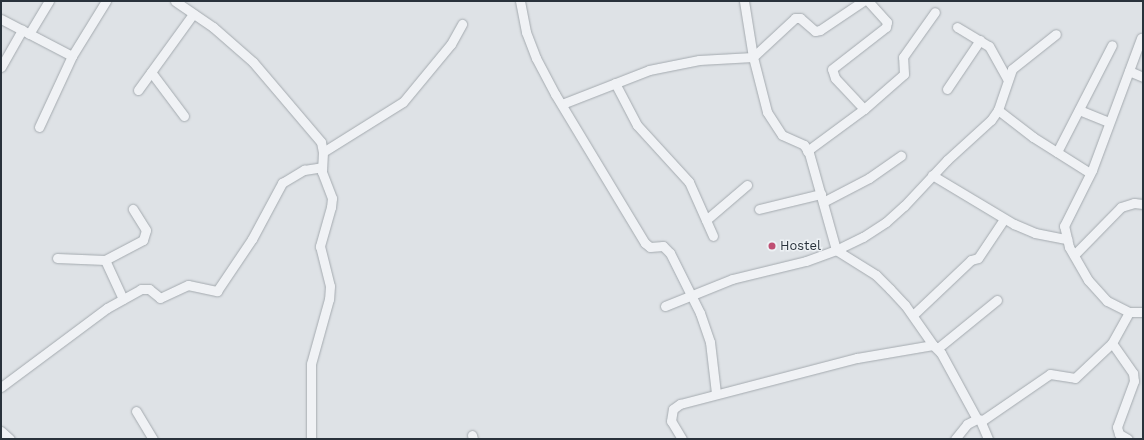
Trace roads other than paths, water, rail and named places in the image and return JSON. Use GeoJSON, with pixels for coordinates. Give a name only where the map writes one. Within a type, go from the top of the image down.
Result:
{"type":"FeatureCollection","features":[{"type":"Feature","properties":{"kind":"street"},"geometry":{"type":"LineString","coordinates":[[1,67],[49,1]]}},
{"type":"Feature","properties":{"kind":"street"},"geometry":{"type":"LineString","coordinates":[[39,127],[72,56],[106,1]]}},
{"type":"Feature","properties":{"kind":"street"},"geometry":{"type":"LineString","coordinates":[[174,1],[193,14],[253,62],[317,137],[323,152],[322,167],[332,198],[332,207],[320,246],[330,286],[329,300],[311,364],[311,439]]}},
{"type":"Feature","properties":{"kind":"street"},"geometry":{"type":"LineString","coordinates":[[520,1],[526,32],[536,58],[562,104],[645,243],[650,247],[665,246],[690,295],[710,342],[716,393]]}},
{"type":"Feature","properties":{"kind":"street"},"geometry":{"type":"LineString","coordinates":[[744,1],[753,57],[767,112],[776,127],[789,140],[804,145],[808,151],[836,250],[876,275],[913,315],[935,346],[979,420],[988,439]]}},
{"type":"Feature","properties":{"kind":"street"},"geometry":{"type":"LineString","coordinates":[[562,104],[649,70],[699,60],[753,57],[795,18],[800,18],[815,31],[820,30],[863,1]]}},
{"type":"Feature","properties":{"kind":"street"},"geometry":{"type":"LineString","coordinates":[[864,109],[835,78],[832,69],[886,27],[887,22],[868,1]]}},
{"type":"Feature","properties":{"kind":"street"},"geometry":{"type":"LineString","coordinates":[[808,151],[864,109],[904,74],[903,57],[935,12]]}},
{"type":"Feature","properties":{"kind":"street"},"geometry":{"type":"LineString","coordinates":[[138,90],[193,14]]}},
{"type":"Feature","properties":{"kind":"street"},"geometry":{"type":"LineString","coordinates":[[1,20],[72,56]]}},
{"type":"Feature","properties":{"kind":"street"},"geometry":{"type":"LineString","coordinates":[[323,152],[403,102],[451,44],[462,24]]}},
{"type":"Feature","properties":{"kind":"street"},"geometry":{"type":"LineString","coordinates":[[957,27],[980,40],[993,50],[1007,78]]}},
{"type":"Feature","properties":{"kind":"street"},"geometry":{"type":"LineString","coordinates":[[665,306],[732,279],[806,261],[836,250],[863,237],[886,222],[904,206],[932,175],[998,110],[1007,78],[1012,69],[1056,34]]}},
{"type":"Feature","properties":{"kind":"street"},"geometry":{"type":"LineString","coordinates":[[1141,38],[1090,173],[1066,218],[1064,226],[1066,239],[1074,255],[1100,295],[1129,312],[1143,312]]}},
{"type":"Feature","properties":{"kind":"street"},"geometry":{"type":"LineString","coordinates":[[947,89],[980,40]]}},
{"type":"Feature","properties":{"kind":"street"},"geometry":{"type":"LineString","coordinates":[[1057,152],[1112,45]]}},
{"type":"Feature","properties":{"kind":"street"},"geometry":{"type":"LineString","coordinates":[[1129,71],[1143,77]]}},
{"type":"Feature","properties":{"kind":"street"},"geometry":{"type":"LineString","coordinates":[[151,72],[184,116]]}},
{"type":"Feature","properties":{"kind":"street"},"geometry":{"type":"LineString","coordinates":[[615,83],[637,125],[684,175],[713,236]]}},
{"type":"Feature","properties":{"kind":"street"},"geometry":{"type":"LineString","coordinates":[[998,110],[1057,152],[1090,173]]}},
{"type":"Feature","properties":{"kind":"street"},"geometry":{"type":"LineString","coordinates":[[1079,110],[1109,122]]}},
{"type":"Feature","properties":{"kind":"street"},"geometry":{"type":"LineString","coordinates":[[759,209],[822,198],[869,178],[901,156]]}},
{"type":"Feature","properties":{"kind":"street"},"geometry":{"type":"LineString","coordinates":[[1,386],[107,308],[146,288],[160,298],[188,285],[217,291],[252,239],[282,183],[304,170],[322,167]]}},
{"type":"Feature","properties":{"kind":"street"},"geometry":{"type":"LineString","coordinates":[[932,175],[1004,219],[1035,233],[1066,239]]}},
{"type":"Feature","properties":{"kind":"street"},"geometry":{"type":"LineString","coordinates":[[706,220],[747,185]]}},
{"type":"Feature","properties":{"kind":"street"},"geometry":{"type":"LineString","coordinates":[[1074,255],[1121,207],[1134,203],[1143,204]]}},
{"type":"Feature","properties":{"kind":"street"},"geometry":{"type":"LineString","coordinates":[[57,258],[106,260],[145,237],[146,230],[132,209]]}},
{"type":"Feature","properties":{"kind":"street"},"geometry":{"type":"LineString","coordinates":[[913,315],[971,260],[978,258],[1004,219]]}},
{"type":"Feature","properties":{"kind":"street"},"geometry":{"type":"LineString","coordinates":[[106,260],[123,299]]}},
{"type":"Feature","properties":{"kind":"street"},"geometry":{"type":"LineString","coordinates":[[682,439],[671,421],[673,409],[680,404],[716,393],[857,358],[935,346],[997,300]]}},
{"type":"Feature","properties":{"kind":"street"},"geometry":{"type":"LineString","coordinates":[[955,439],[967,424],[979,420],[1050,374],[1075,378],[1112,343],[1129,312]]}},
{"type":"Feature","properties":{"kind":"street"},"geometry":{"type":"LineString","coordinates":[[1112,343],[1130,367],[1138,382],[1117,428],[1119,434],[1128,439]]}},
{"type":"Feature","properties":{"kind":"street"},"geometry":{"type":"LineString","coordinates":[[136,411],[153,439]]}},
{"type":"Feature","properties":{"kind":"street"},"geometry":{"type":"LineString","coordinates":[[1,431],[10,439]]}},
{"type":"Feature","properties":{"kind":"place","name":"Hostel"},"geometry":{"type":"Point","coordinates":[772,246]}}]}
